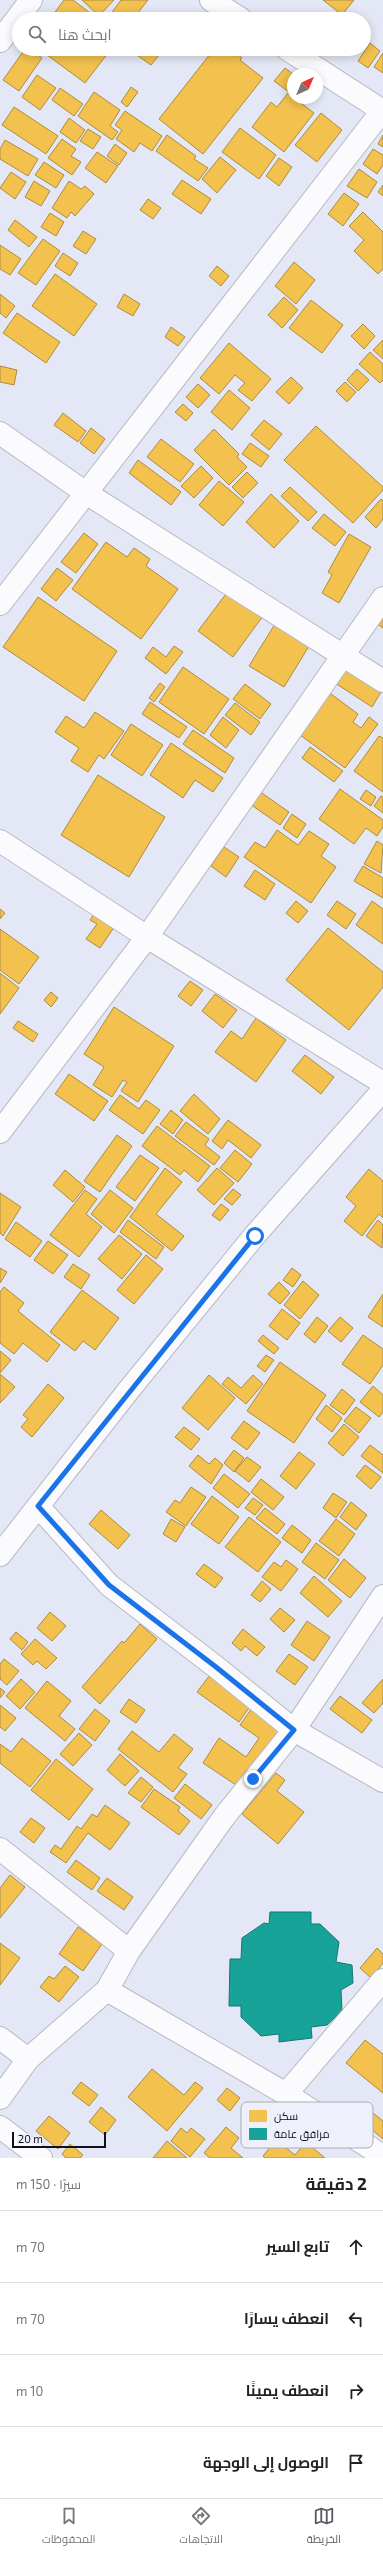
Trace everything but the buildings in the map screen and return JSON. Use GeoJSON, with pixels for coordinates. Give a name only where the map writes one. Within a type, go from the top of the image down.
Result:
{"type":"FeatureCollection","features":[{"type":"Feature","properties":{"kind":"street"},"geometry":{"type":"LineString","coordinates":[[22,12],[31,0]]}},
{"type":"Feature","properties":{"kind":"street"},"geometry":{"type":"LineString","coordinates":[[211,0],[230,12]]}},
{"type":"Feature","properties":{"kind":"street"},"geometry":{"type":"LineString","coordinates":[[0,41],[12,25]]}},
{"type":"Feature","properties":{"kind":"street"},"geometry":{"type":"LineString","coordinates":[[0,604],[382,111],[298,56]]}},
{"type":"Feature","properties":{"kind":"street"},"geometry":{"type":"LineString","coordinates":[[0,433],[86,493],[345,655],[383,681]]}},
{"type":"Feature","properties":{"kind":"street"},"geometry":{"type":"LineString","coordinates":[[0,1132],[147,938],[345,655],[383,598]]}},
{"type":"Feature","properties":{"kind":"street"},"geometry":{"type":"LineString","coordinates":[[0,840],[147,938],[383,1083]]}},
{"type":"Feature","properties":{"kind":"street"},"geometry":{"type":"LineString","coordinates":[[0,1555],[255,1236],[383,1090]]}},
{"type":"Feature","properties":{"kind":"street"},"geometry":{"type":"LineString","coordinates":[[38,1506],[109,1585],[199,1653],[294,1730],[383,1781]]}},
{"type":"Feature","properties":{"kind":"street"},"geometry":{"type":"LineString","coordinates":[[0,2098],[28,2059],[107,1990],[129,1951],[224,1816],[294,1730],[383,1596]]}},
{"type":"Feature","properties":{"kind":"street"},"geometry":{"type":"LineString","coordinates":[[0,1849],[129,1951]]}},
{"type":"Feature","properties":{"kind":"street"},"geometry":{"type":"LineString","coordinates":[[286,2094],[383,1980]]}},
{"type":"Feature","properties":{"kind":"street"},"geometry":{"type":"LineString","coordinates":[[107,1990],[299,2102]]}},
{"type":"Feature","properties":{"kind":"street"},"geometry":{"type":"LineString","coordinates":[[0,2038],[28,2059]]}},
{"type":"Feature","properties":{"kind":"street"},"geometry":{"type":"LineString","coordinates":[[0,2127],[41,2158]]}},
{"type":"Feature","properties":{"kind":"street"},"geometry":{"type":"LineString","coordinates":[[370,2148],[383,2156]]}},
{"type":"Feature","properties":{"kind":"route"},"geometry":{"type":"LineString","coordinates":[[253,1779],[294,1730],[158,1621],[109,1585],[38,1506],[128,1391],[255,1236]]}}]}
